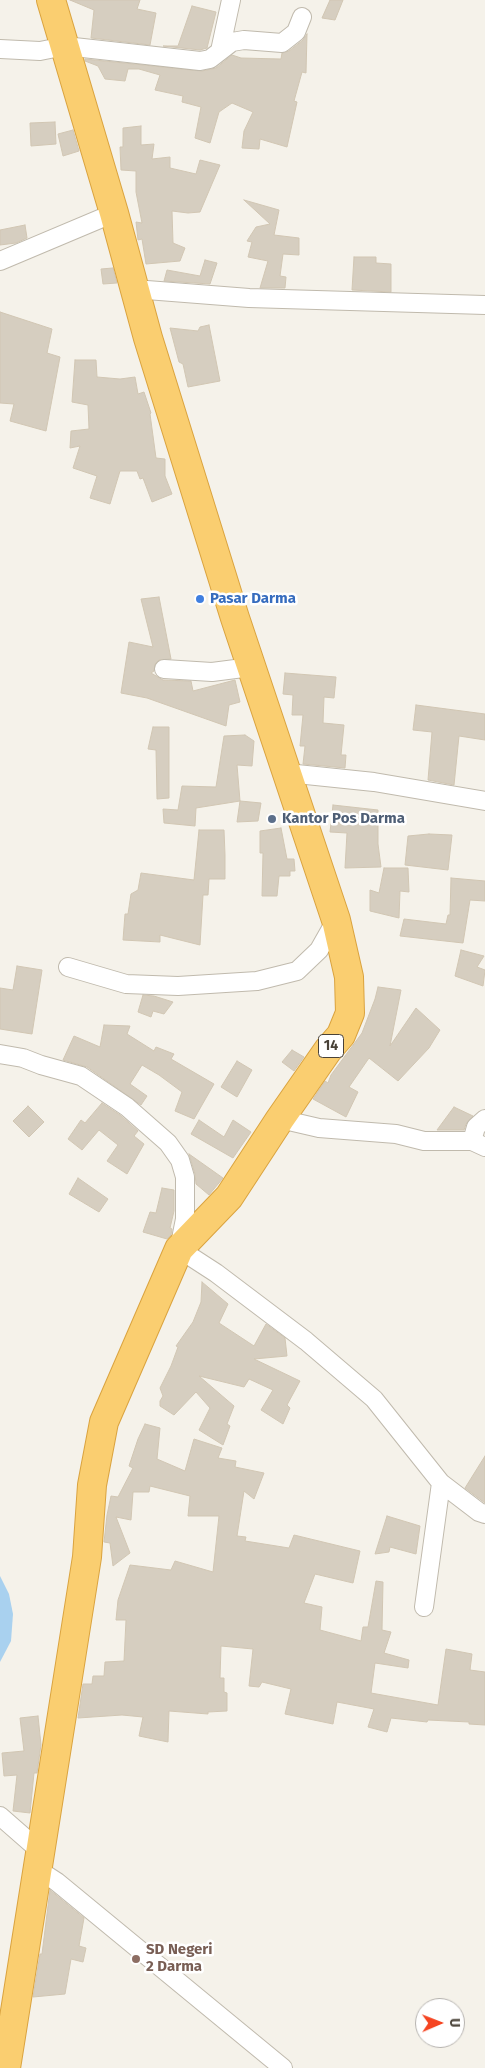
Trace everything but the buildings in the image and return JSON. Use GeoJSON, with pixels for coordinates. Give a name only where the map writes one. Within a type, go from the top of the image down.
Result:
{"type":"FeatureCollection","features":[{"type":"Feature","properties":{"kind":"highway","name":"14"},"geometry":{"type":"LineString","coordinates":[[6,2068],[87,1557],[92,1485],[104,1422],[180,1249],[229,1197],[280,1119],[328,1050],[341,1035],[350,1013],[349,977],[336,920],[252,667],[134,289],[114,213],[51,0]]}},
{"type":"Feature","properties":{"kind":"street"},"geometry":{"type":"LineString","coordinates":[[220,51],[231,0]]}},
{"type":"Feature","properties":{"kind":"street"},"geometry":{"type":"LineString","coordinates":[[0,49],[40,51],[65,46],[184,61],[200,61],[210,59],[232,42],[244,40],[282,43],[296,32],[302,17]]}},
{"type":"Feature","properties":{"kind":"street"},"geometry":{"type":"LineString","coordinates":[[0,261],[114,213]]}},
{"type":"Feature","properties":{"kind":"street"},"geometry":{"type":"LineString","coordinates":[[134,289],[249,298],[485,305]]}},
{"type":"Feature","properties":{"kind":"street"},"geometry":{"type":"LineString","coordinates":[[164,669],[212,672],[252,667]]}},
{"type":"Feature","properties":{"kind":"street"},"geometry":{"type":"LineString","coordinates":[[287,774],[374,782],[485,801]]}},
{"type":"Feature","properties":{"kind":"street"},"geometry":{"type":"LineString","coordinates":[[68,967],[126,984],[178,986],[257,981],[297,971],[319,950],[336,920]]}},
{"type":"Feature","properties":{"kind":"street"},"geometry":{"type":"LineString","coordinates":[[0,1054],[23,1058],[40,1066],[81,1076],[127,1107],[168,1143],[180,1160],[184,1177],[185,1219],[180,1249],[216,1273],[306,1341],[374,1399],[441,1483],[479,1512],[485,1514]]}},
{"type":"Feature","properties":{"kind":"street"},"geometry":{"type":"LineString","coordinates":[[280,1119],[319,1128],[396,1134],[424,1141],[478,1144],[476,1127],[485,1119]]}},
{"type":"Feature","properties":{"kind":"street"},"geometry":{"type":"LineString","coordinates":[[424,1607],[441,1483]]}},
{"type":"Feature","properties":{"kind":"street"},"geometry":{"type":"LineString","coordinates":[[0,1816],[57,1882],[283,2068]]}},
{"type":"Feature","properties":{"kind":"water"},"geometry":{"type":"Polygon","coordinates":[[[0,1576],[9,1594],[13,1614],[11,1641],[0,1662],[0,1576]]]}},
{"type":"Feature","properties":{"kind":"place","name":"Pasar Darma"},"geometry":{"type":"Point","coordinates":[200,599]}},
{"type":"Feature","properties":{"kind":"place","name":"Kantor Pos Darma"},"geometry":{"type":"Point","coordinates":[272,819]}},
{"type":"Feature","properties":{"kind":"place","name":"SD Negeri 2 Darma"},"geometry":{"type":"Point","coordinates":[136,1959]}}]}
